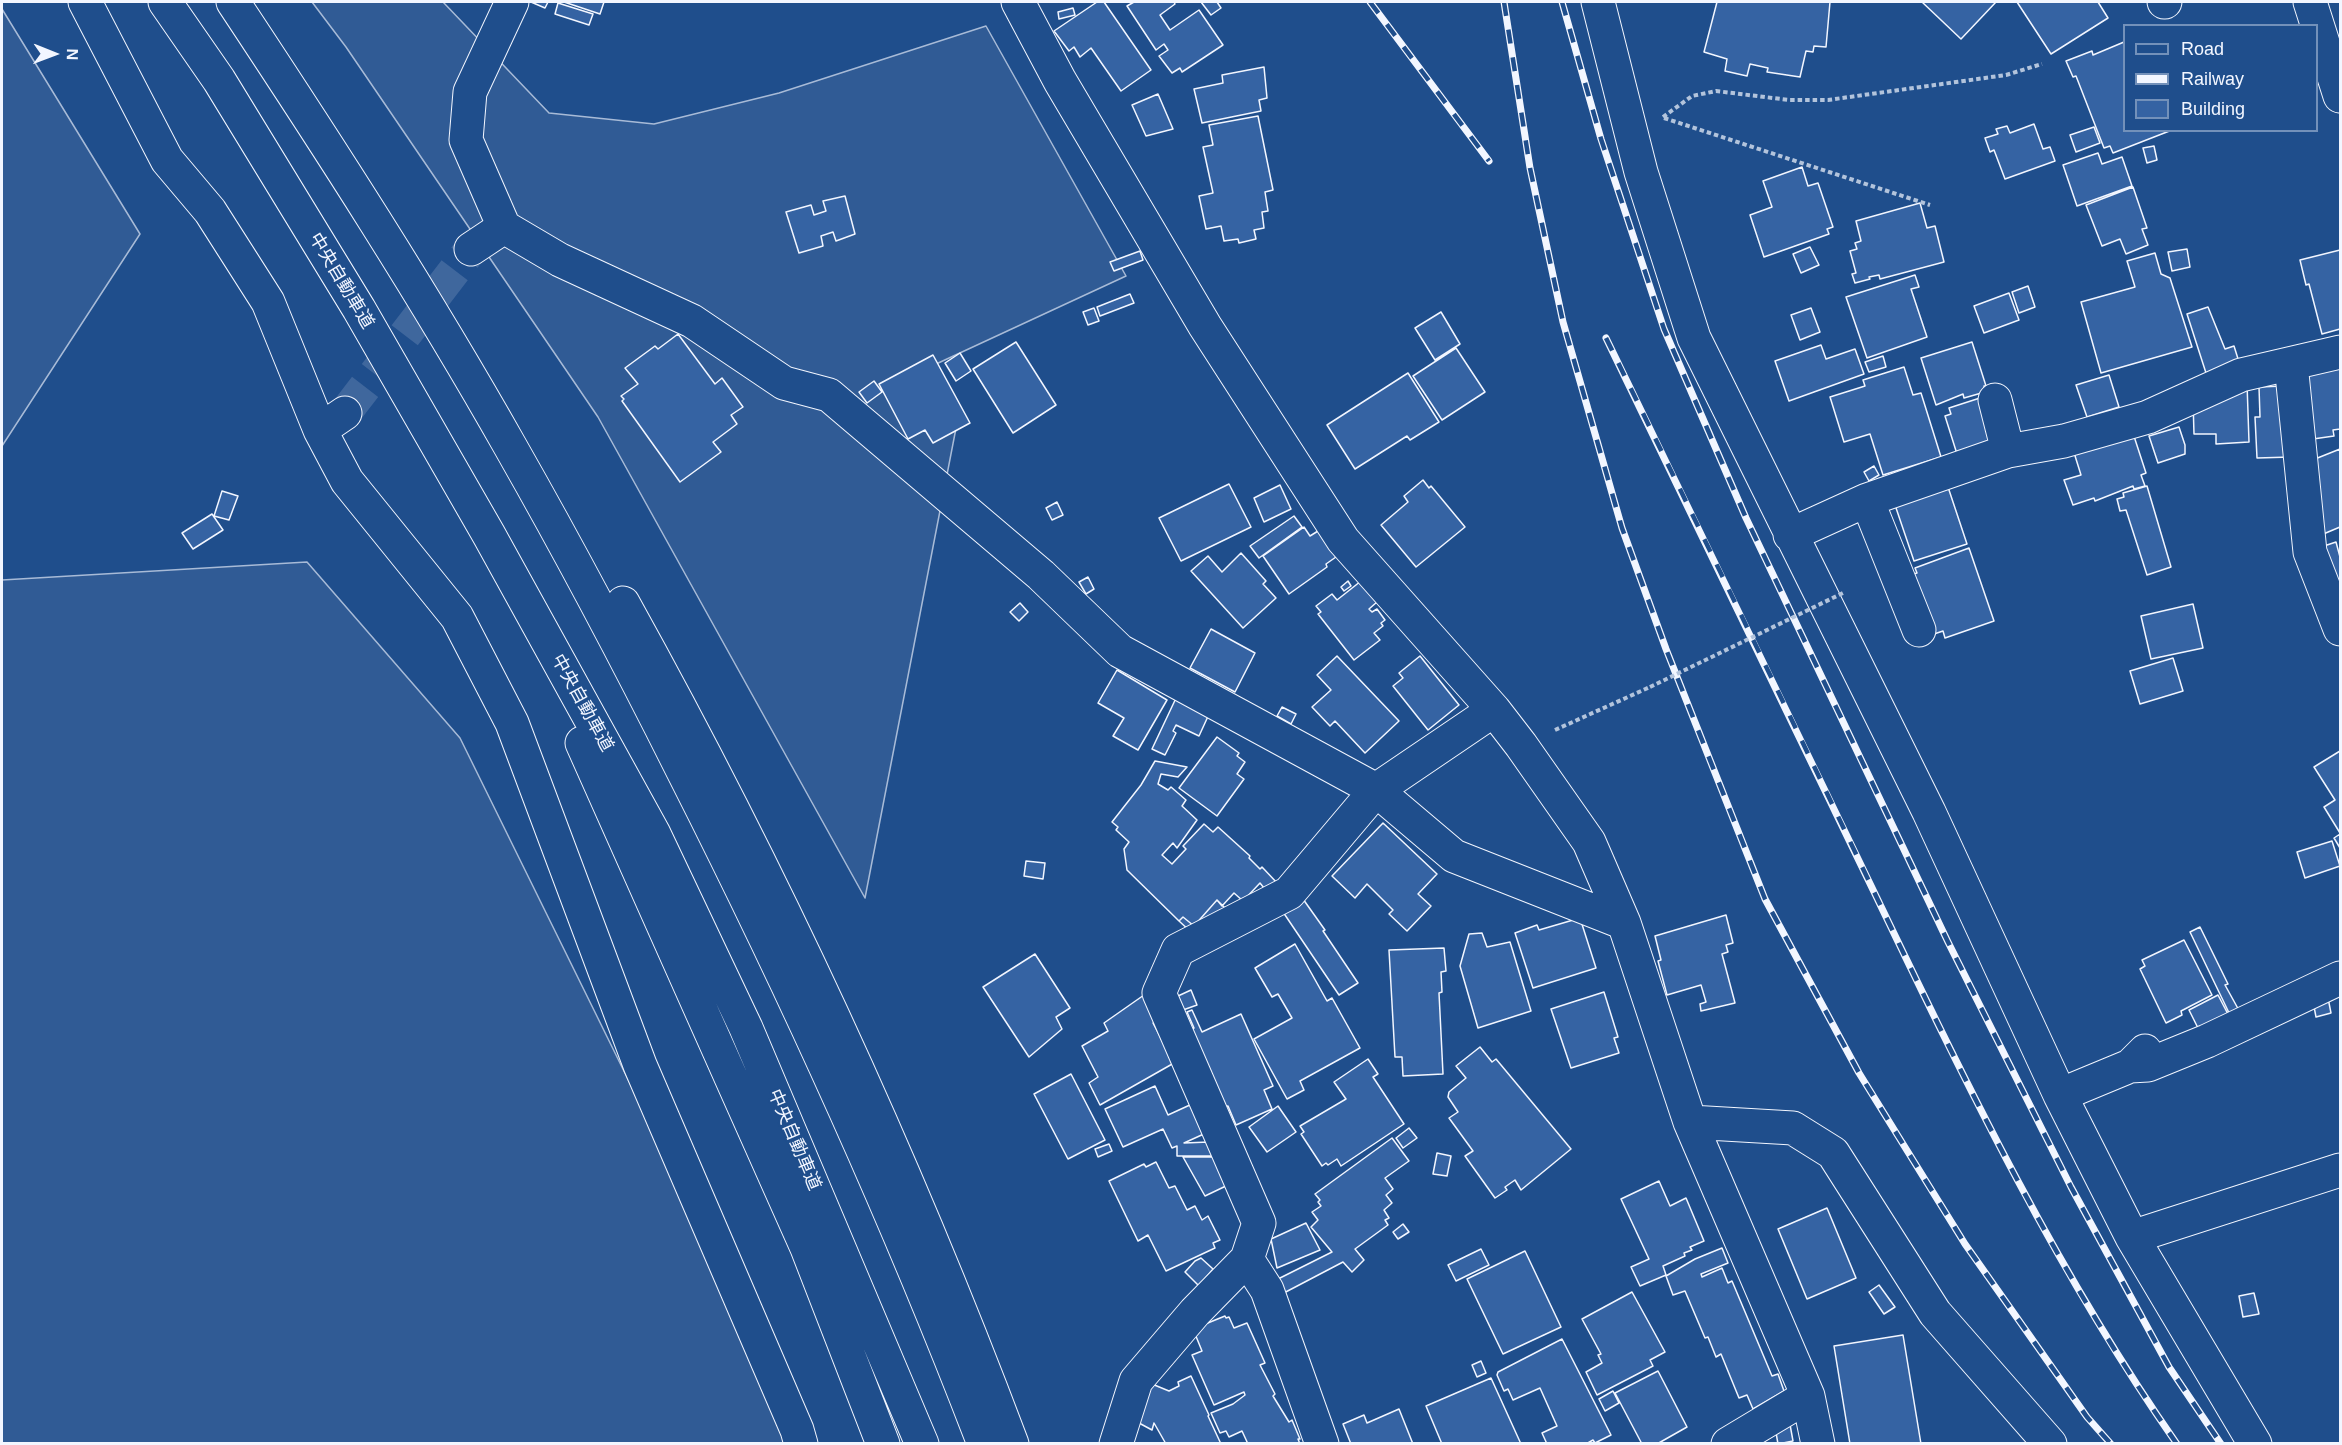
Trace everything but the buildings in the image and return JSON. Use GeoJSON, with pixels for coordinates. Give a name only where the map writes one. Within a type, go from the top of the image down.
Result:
{"type":"FeatureCollection","features":[{"type":"Feature","properties":{"kind":"main road"},"geometry":{"type":"LineString","coordinates":[[85,2],[166,160],[210,212],[268,302],[332,421],[346,481],[457,617],[512,723],[640,1065],[801,1443]]}},
{"type":"Feature","properties":{"kind":"main road","name":"中央自動車道"},"geometry":{"type":"LineString","coordinates":[[165,2],[219,80],[489,534],[659,845],[746,1028],[922,1443]]}},
{"type":"Feature","properties":{"kind":"main road"},"geometry":{"type":"LineString","coordinates":[[233,2],[401,264],[492,414],[610,626],[799,1005],[885,1198],[984,1443]]}},
{"type":"Feature","properties":{"kind":"main road"},"geometry":{"type":"LineString","coordinates":[[512,2],[470,92],[466,140],[504,227],[560,260],[692,321],[784,383],[829,395],[1041,575],[1120,651],[1376,790],[1454,856],[1624,923]]}},
{"type":"Feature","properties":{"kind":"main road"},"geometry":{"type":"LineString","coordinates":[[1018,2],[1060,81],[1205,326],[1343,540],[1494,710],[1589,842],[1624,923],[1690,1122],[1808,1396],[1818,1443]]}},
{"type":"Feature","properties":{"kind":"main road"},"geometry":{"type":"LineString","coordinates":[[1598,2],[1641,172],[1694,338],[1929,812],[2061,1095],[2132,1237],[2255,1443]]}},
{"type":"Feature","properties":{"kind":"main road"},"geometry":{"type":"LineString","coordinates":[[2310,2],[2317,24]]}},
{"type":"Feature","properties":{"kind":"main road"},"geometry":{"type":"LineString","coordinates":[[2318,27],[2340,96]]}},
{"type":"Feature","properties":{"kind":"main road"},"geometry":{"type":"LineString","coordinates":[[270,58],[398,231],[510,404],[635,624],[729,803],[818,983],[910,1189],[1012,1443]]}},
{"type":"Feature","properties":{"kind":"main road"},"geometry":{"type":"LineString","coordinates":[[471,249],[504,227]]}},
{"type":"Feature","properties":{"kind":"main road"},"geometry":{"type":"LineString","coordinates":[[1790,535],[1867,500],[2008,451],[2064,441],[2148,417],[2241,375],[2340,352]]}},
{"type":"Feature","properties":{"kind":"main road"},"geometry":{"type":"LineString","coordinates":[[2291,364],[2310,552],[2340,629]]}},
{"type":"Feature","properties":{"kind":"main road"},"geometry":{"type":"LineString","coordinates":[[1995,400],[2008,451]]}},
{"type":"Feature","properties":{"kind":"main road"},"geometry":{"type":"LineString","coordinates":[[1867,500],[1919,630]]}},
{"type":"Feature","properties":{"kind":"main road"},"geometry":{"type":"LineString","coordinates":[[489,534],[807,1248],[883,1443]]}},
{"type":"Feature","properties":{"kind":"main road"},"geometry":{"type":"LineString","coordinates":[[1116,1443],[1136,1381],[1195,1312],[1247,1259],[1259,1223],[1159,993],[1178,950],[1289,893],[1376,790],[1494,710]]}},
{"type":"Feature","properties":{"kind":"main road"},"geometry":{"type":"LineString","coordinates":[[2061,1095],[2140,1055],[2148,1065],[2207,1041],[2340,978]]}},
{"type":"Feature","properties":{"kind":"main road"},"geometry":{"type":"LineString","coordinates":[[1690,1122],[1793,1128],[1833,1153],[1935,1313],[2050,1443]]}},
{"type":"Feature","properties":{"kind":"main road"},"geometry":{"type":"LineString","coordinates":[[2132,1237],[2340,1170]]}},
{"type":"Feature","properties":{"kind":"main road"},"geometry":{"type":"LineString","coordinates":[[1247,1259],[1267,1290],[1322,1443]]}},
{"type":"Feature","properties":{"kind":"main road"},"geometry":{"type":"LineString","coordinates":[[1728,1443],[1808,1396]]}},
{"type":"Feature","properties":{"kind":"path"},"geometry":{"type":"LineString","coordinates":[[1930,206],[1662,118],[1692,96],[1716,91],[1788,100],[1828,100],[2006,75],[2042,64]]}},
{"type":"Feature","properties":{"kind":"path"},"geometry":{"type":"LineString","coordinates":[[1553,730],[1650,687],[1845,592]]}},
{"type":"Feature","properties":{"kind":"shaded area"},"geometry":{"type":"Polygon","coordinates":[[[312,2],[443,2],[549,113],[654,124],[779,93],[986,26],[1126,276],[921,371],[957,423],[865,898],[598,417],[346,47],[312,2]]]}},
{"type":"Feature","properties":{"kind":"shaded area"},"geometry":{"type":"Polygon","coordinates":[[[2,9],[140,234],[2,446],[2,9]]]}},
{"type":"Feature","properties":{"kind":"shaded area"},"geometry":{"type":"Polygon","coordinates":[[[307,562],[460,738],[807,1443],[2,1444],[2,580],[307,562]]]}},
{"type":"Feature","properties":{"kind":"tunnel"},"geometry":{"type":"LineString","coordinates":[[345,413],[471,249]]}},
{"type":"Feature","properties":{"kind":"railway"},"geometry":{"type":"LineString","coordinates":[[1370,2],[1489,161]]}},
{"type":"Feature","properties":{"kind":"railway"},"geometry":{"type":"LineString","coordinates":[[1504,2],[1530,168],[1563,322],[1622,528],[1666,649],[1765,899],[1859,1073],[1965,1244],[2087,1417],[2111,1444]]}},
{"type":"Feature","properties":{"kind":"railway"},"geometry":{"type":"LineString","coordinates":[[1562,2],[1601,139],[1664,329],[1746,518],[1948,942],[2071,1187],[2169,1367],[2221,1444]]}},
{"type":"Feature","properties":{"kind":"railway"},"geometry":{"type":"LineString","coordinates":[[1606,338],[1910,966],[2015,1176],[2092,1313],[2177,1444]]}}]}
